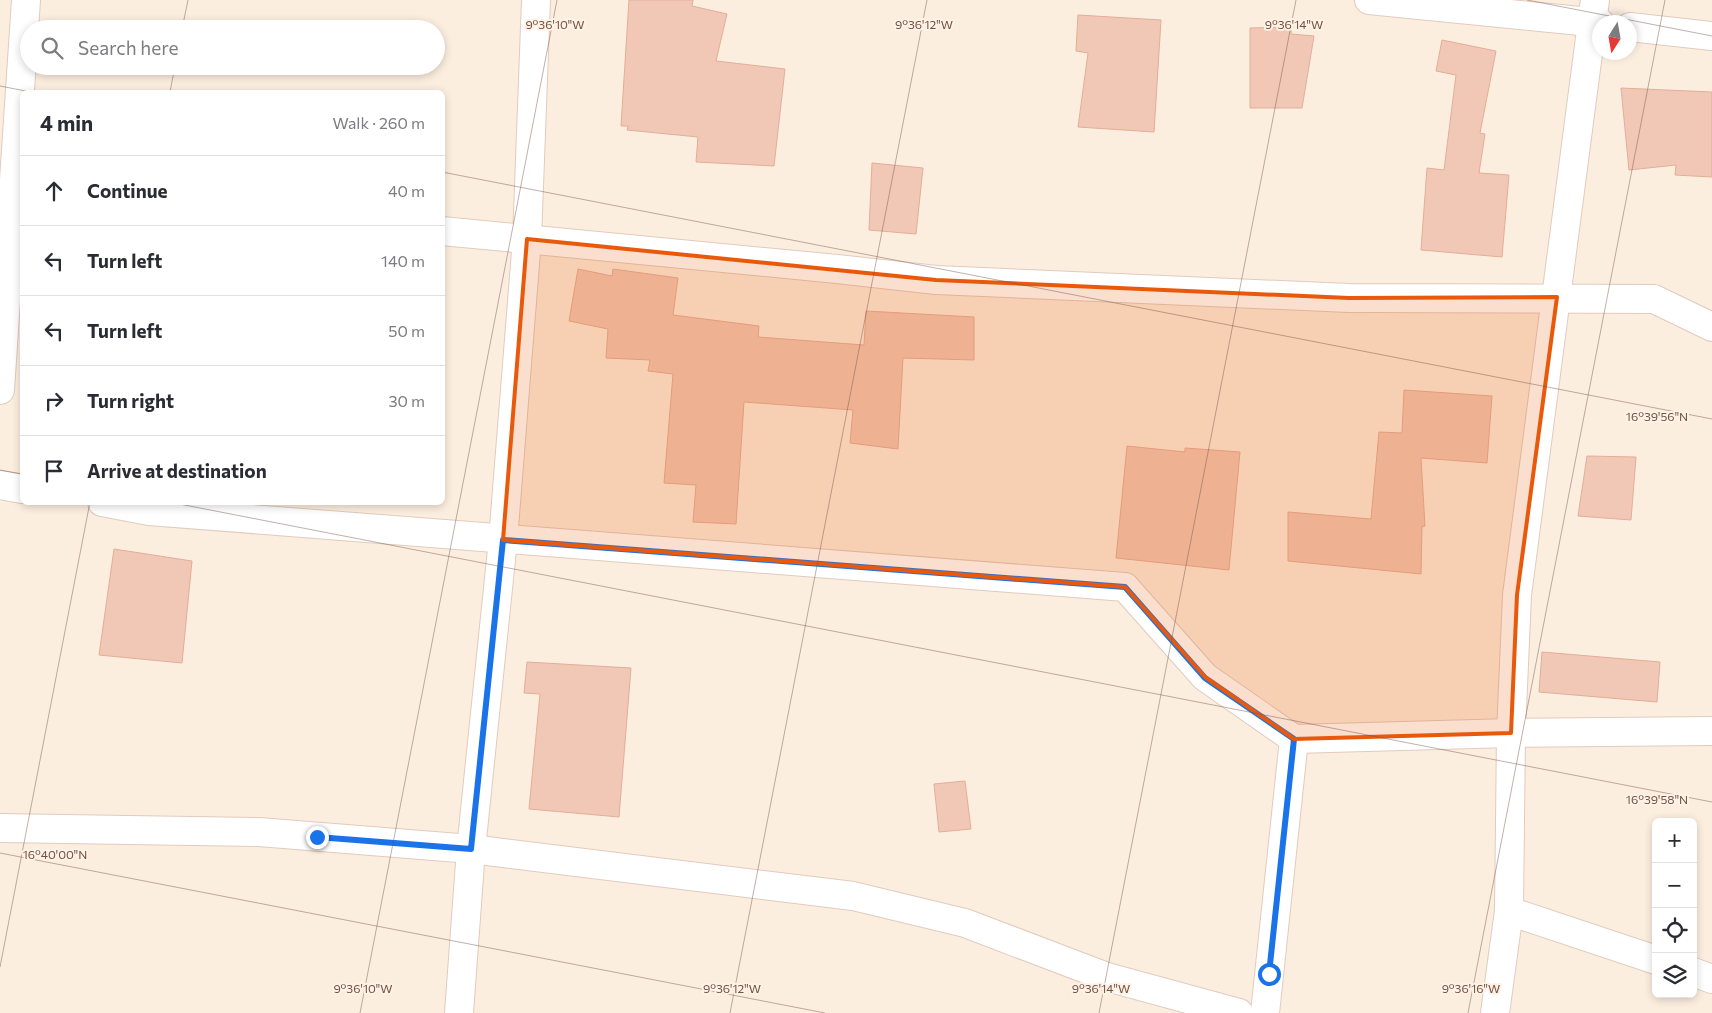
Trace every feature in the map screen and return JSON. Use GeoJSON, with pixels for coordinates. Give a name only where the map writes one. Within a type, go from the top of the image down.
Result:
{"type":"FeatureCollection","features":[{"type":"Feature","properties":{"kind":"street"},"geometry":{"type":"LineString","coordinates":[[25,20],[26,0]]}},
{"type":"Feature","properties":{"kind":"street"},"geometry":{"type":"LineString","coordinates":[[459,1013],[471,849],[503,540],[527,240],[536,0]]}},
{"type":"Feature","properties":{"kind":"street"},"geometry":{"type":"LineString","coordinates":[[1369,0],[1596,15]]}},
{"type":"Feature","properties":{"kind":"street"},"geometry":{"type":"LineString","coordinates":[[1637,27],[1712,36]]}},
{"type":"Feature","properties":{"kind":"street"},"geometry":{"type":"LineString","coordinates":[[1495,1013],[1509,911],[1510,733],[1517,596],[1592,44]]}},
{"type":"Feature","properties":{"kind":"street"},"geometry":{"type":"LineString","coordinates":[[0,390],[21,75]]}},
{"type":"Feature","properties":{"kind":"street"},"geometry":{"type":"LineString","coordinates":[[445,231],[936,280],[1349,298],[1557,297],[1654,299],[1712,327]]}},
{"type":"Feature","properties":{"kind":"street"},"geometry":{"type":"LineString","coordinates":[[0,485],[20,488]]}},
{"type":"Feature","properties":{"kind":"street"},"geometry":{"type":"LineString","coordinates":[[118,505],[149,511],[503,540],[1125,587],[1205,678],[1294,739],[1510,733],[1712,731]]}},
{"type":"Feature","properties":{"kind":"street"},"geometry":{"type":"LineString","coordinates":[[1265,1013],[1294,739]]}},
{"type":"Feature","properties":{"kind":"street"},"geometry":{"type":"LineString","coordinates":[[0,828],[259,832],[471,849],[853,896],[965,923],[1108,976],[1239,1013]]}},
{"type":"Feature","properties":{"kind":"street"},"geometry":{"type":"LineString","coordinates":[[1509,911],[1652,959]]}},
{"type":"Feature","properties":{"kind":"street"},"geometry":{"type":"LineString","coordinates":[[1697,973],[1712,979]]}},
{"type":"Feature","properties":{"kind":"highlighted area"},"geometry":{"type":"Polygon","coordinates":[[[527,239],[936,280],[1349,298],[1557,297],[1517,595],[1511,733],[1294,739],[1205,677],[1125,587],[503,540],[527,239]]]}},
{"type":"Feature","properties":{"kind":"building"},"geometry":{"type":"Polygon","coordinates":[[[629,0],[693,0],[692,6],[727,14],[716,61],[785,69],[774,166],[696,162],[698,137],[627,130],[628,126],[621,126],[629,0]]]}},
{"type":"Feature","properties":{"kind":"building"},"geometry":{"type":"Polygon","coordinates":[[[1078,15],[1161,20],[1154,132],[1078,127],[1088,53],[1076,51],[1078,15]]]}},
{"type":"Feature","properties":{"kind":"building"},"geometry":{"type":"Polygon","coordinates":[[[1291,27],[1291,34],[1314,36],[1302,108],[1250,108],[1250,28],[1291,27]]]}},
{"type":"Feature","properties":{"kind":"building"},"geometry":{"type":"Polygon","coordinates":[[[1442,40],[1496,51],[1480,133],[1485,134],[1479,173],[1509,175],[1502,257],[1421,250],[1427,168],[1444,170],[1456,75],[1436,71],[1442,40]]]}},
{"type":"Feature","properties":{"kind":"building"},"geometry":{"type":"Polygon","coordinates":[[[1621,88],[1712,92],[1712,177],[1675,175],[1676,165],[1629,170],[1621,88]]]}},
{"type":"Feature","properties":{"kind":"building"},"geometry":{"type":"Polygon","coordinates":[[[872,163],[923,168],[916,234],[869,230],[872,163]]]}},
{"type":"Feature","properties":{"kind":"building"},"geometry":{"type":"Polygon","coordinates":[[[578,269],[612,276],[613,269],[678,278],[673,315],[759,326],[758,337],[864,345],[866,311],[974,317],[974,360],[903,358],[898,449],[850,443],[853,410],[744,402],[736,524],[693,522],[696,485],[664,483],[673,374],[648,371],[650,360],[606,358],[608,329],[569,321],[578,269]]]}},
{"type":"Feature","properties":{"kind":"building"},"geometry":{"type":"Polygon","coordinates":[[[1404,390],[1492,396],[1487,463],[1421,458],[1425,526],[1422,527],[1421,574],[1288,561],[1288,512],[1371,519],[1379,432],[1402,433],[1404,390]]]}},
{"type":"Feature","properties":{"kind":"building"},"geometry":{"type":"Polygon","coordinates":[[[1127,446],[1185,452],[1185,448],[1240,452],[1229,570],[1116,558],[1127,446]]]}},
{"type":"Feature","properties":{"kind":"building"},"geometry":{"type":"Polygon","coordinates":[[[1587,456],[1636,457],[1631,520],[1578,516],[1587,456]]]}},
{"type":"Feature","properties":{"kind":"building"},"geometry":{"type":"Polygon","coordinates":[[[114,549],[192,561],[182,663],[99,655],[114,549]]]}},
{"type":"Feature","properties":{"kind":"building"},"geometry":{"type":"Polygon","coordinates":[[[1542,652],[1660,662],[1657,702],[1539,692],[1542,652]]]}},
{"type":"Feature","properties":{"kind":"building"},"geometry":{"type":"Polygon","coordinates":[[[527,662],[631,668],[619,817],[529,809],[540,694],[524,693],[527,662]]]}},
{"type":"Feature","properties":{"kind":"building"},"geometry":{"type":"Polygon","coordinates":[[[965,781],[971,829],[939,832],[934,784],[965,781]]]}},
{"type":"Feature","properties":{"kind":"route"},"geometry":{"type":"LineString","coordinates":[[317,837],[471,849],[503,540],[1125,587],[1205,678],[1294,739],[1269,974]]}}]}
